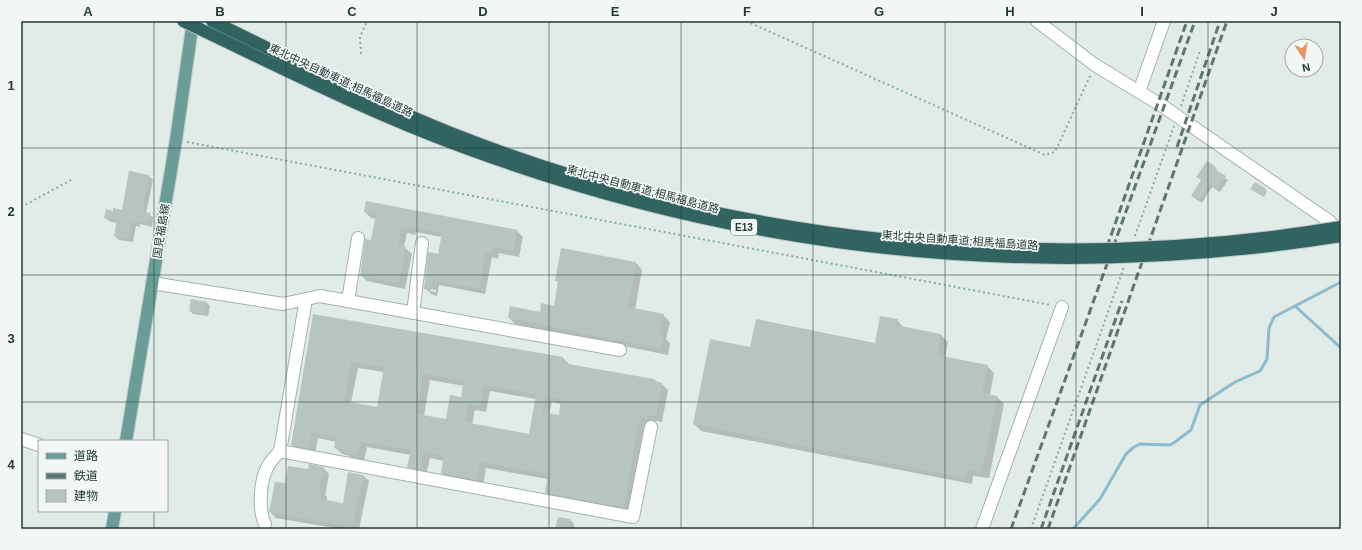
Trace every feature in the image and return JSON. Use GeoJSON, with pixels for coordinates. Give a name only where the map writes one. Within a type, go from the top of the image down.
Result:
{"type":"FeatureCollection","features":[{"type":"Feature","properties":{"kind":"highway","name":"東北中央自動車道;相馬福島道路"},"geometry":{"type":"LineString","coordinates":[[183,21],[369,110],[462,147],[547,177],[644,205],[721,223],[859,246],[947,254],[1045,259],[1194,255],[1341,235]]}},
{"type":"Feature","properties":{"kind":"highway","name":"東北中央自動車道;相馬福島道路"},"geometry":{"type":"LineString","coordinates":[[212,21],[387,106],[453,134],[544,166],[635,193],[718,213],[778,225],[869,238],[948,245],[1074,249],[1155,247],[1223,243],[1341,227]]}},
{"type":"Feature","properties":{"kind":"main road","name":"国見福島線"},"geometry":{"type":"LineString","coordinates":[[126,440],[176,140],[193,21]]}},
{"type":"Feature","properties":{"kind":"main road"},"geometry":{"type":"LineString","coordinates":[[112,529],[114,512]]}},
{"type":"Feature","properties":{"kind":"street"},"geometry":{"type":"LineString","coordinates":[[1037,21],[1095,65],[1177,116],[1329,221],[1341,235]]}},
{"type":"Feature","properties":{"kind":"street"},"geometry":{"type":"LineString","coordinates":[[1139,92],[1164,21]]}},
{"type":"Feature","properties":{"kind":"street"},"geometry":{"type":"LineString","coordinates":[[348,301],[358,238]]}},
{"type":"Feature","properties":{"kind":"street"},"geometry":{"type":"LineString","coordinates":[[413,313],[422,243]]}},
{"type":"Feature","properties":{"kind":"street"},"geometry":{"type":"LineString","coordinates":[[152,283],[283,304],[320,296],[620,350]]}},
{"type":"Feature","properties":{"kind":"street"},"geometry":{"type":"LineString","coordinates":[[265,524],[260,508],[262,490],[268,466],[280,451],[306,300]]}},
{"type":"Feature","properties":{"kind":"street"},"geometry":{"type":"LineString","coordinates":[[982,529],[1062,307]]}},
{"type":"Feature","properties":{"kind":"street"},"geometry":{"type":"LineString","coordinates":[[280,451],[633,517],[651,427]]}},
{"type":"Feature","properties":{"kind":"street"},"geometry":{"type":"LineString","coordinates":[[21,439],[38,444]]}},
{"type":"Feature","properties":{"kind":"path"},"geometry":{"type":"LineString","coordinates":[[361,54],[360,37],[367,21]]}},
{"type":"Feature","properties":{"kind":"path"},"geometry":{"type":"LineString","coordinates":[[746,21],[1045,155],[1055,152],[1095,65]]}},
{"type":"Feature","properties":{"kind":"path"},"geometry":{"type":"LineString","coordinates":[[1133,243],[1200,51]]}},
{"type":"Feature","properties":{"kind":"path"},"geometry":{"type":"LineString","coordinates":[[176,140],[1062,307]]}},
{"type":"Feature","properties":{"kind":"path"},"geometry":{"type":"LineString","coordinates":[[21,207],[73,179]]}},
{"type":"Feature","properties":{"kind":"path"},"geometry":{"type":"LineString","coordinates":[[1031,529],[1125,266]]}},
{"type":"Feature","properties":{"kind":"building"},"geometry":{"type":"Polygon","coordinates":[[[1207,161],[1215,166],[1214,169],[1226,176],[1217,190],[1209,185],[1199,201],[1191,196],[1201,180],[1196,177],[1207,161]]]}},
{"type":"Feature","properties":{"kind":"building"},"geometry":{"type":"Polygon","coordinates":[[[129,171],[149,175],[142,211],[150,213],[148,223],[136,221],[136,223],[132,222],[129,239],[114,236],[117,220],[104,218],[106,209],[113,211],[113,208],[122,210],[129,171]]]}},
{"type":"Feature","properties":{"kind":"building"},"geometry":{"type":"Polygon","coordinates":[[[1255,182],[1266,189],[1262,196],[1250,189],[1255,182]]]}},
{"type":"Feature","properties":{"kind":"building"},"geometry":{"type":"Polygon","coordinates":[[[366,201],[518,230],[513,251],[493,247],[492,253],[486,252],[479,289],[433,280],[431,290],[424,289],[428,252],[438,254],[442,233],[410,227],[410,229],[401,228],[398,245],[406,247],[399,283],[360,276],[365,239],[371,240],[376,214],[364,212],[366,201]]]}},
{"type":"Feature","properties":{"kind":"building"},"geometry":{"type":"Polygon","coordinates":[[[561,248],[636,262],[628,307],[664,314],[660,335],[664,335],[661,349],[508,318],[510,306],[540,312],[541,303],[554,306],[558,281],[555,281],[561,248]]]}},
{"type":"Feature","properties":{"kind":"building"},"geometry":{"type":"Polygon","coordinates":[[[191,299],[207,302],[205,314],[189,311],[191,299]]]}},
{"type":"Feature","properties":{"kind":"building"},"geometry":{"type":"Polygon","coordinates":[[[313,314],[563,357],[562,363],[654,379],[654,381],[662,383],[656,416],[648,415],[647,419],[640,417],[624,507],[545,493],[548,474],[480,462],[477,480],[441,473],[444,456],[423,452],[420,470],[407,467],[411,450],[360,441],[358,455],[345,453],[346,450],[334,448],[336,437],[312,432],[309,448],[291,445],[313,314]],[[351,362],[344,401],[377,407],[384,367],[351,362]],[[423,374],[417,414],[446,419],[450,395],[461,397],[464,381],[423,374]],[[483,385],[480,406],[468,404],[465,422],[529,434],[536,394],[483,385]],[[545,396],[542,412],[559,415],[561,399],[545,396]]]}},
{"type":"Feature","properties":{"kind":"building"},"geometry":{"type":"Polygon","coordinates":[[[880,316],[898,319],[896,325],[941,334],[937,355],[988,365],[982,393],[997,396],[982,472],[967,469],[965,478],[693,424],[710,339],[750,347],[756,319],[875,343],[880,316]]]}},
{"type":"Feature","properties":{"kind":"building"},"geometry":{"type":"Polygon","coordinates":[[[309,464],[324,467],[319,489],[322,490],[320,499],[343,503],[348,472],[363,475],[353,527],[269,512],[275,482],[285,483],[288,466],[308,469],[309,464]]]}},
{"type":"Feature","properties":{"kind":"building"},"geometry":{"type":"Polygon","coordinates":[[[558,517],[571,519],[569,529],[555,529],[558,517]]]}},
{"type":"Feature","properties":{"kind":"waterway"},"geometry":{"type":"LineString","coordinates":[[1073,529],[1100,499],[1126,454],[1134,447],[1140,444],[1170,445],[1175,442],[1191,430],[1200,405],[1235,382],[1260,371],[1267,359],[1269,328],[1274,317],[1341,282]]}},
{"type":"Feature","properties":{"kind":"waterway"},"geometry":{"type":"LineString","coordinates":[[1295,306],[1341,348]]}},
{"type":"Feature","properties":{"kind":"railway"},"geometry":{"type":"LineString","coordinates":[[1103,258],[1187,21]]}},
{"type":"Feature","properties":{"kind":"railway"},"geometry":{"type":"LineString","coordinates":[[1011,529],[1195,21]]}},
{"type":"Feature","properties":{"kind":"railway"},"geometry":{"type":"LineString","coordinates":[[1177,147],[1220,21]]}},
{"type":"Feature","properties":{"kind":"railway"},"geometry":{"type":"LineString","coordinates":[[1048,529],[1227,21]]}},
{"type":"Feature","properties":{"kind":"railway"},"geometry":{"type":"LineString","coordinates":[[1041,529],[1122,301]]}}]}
